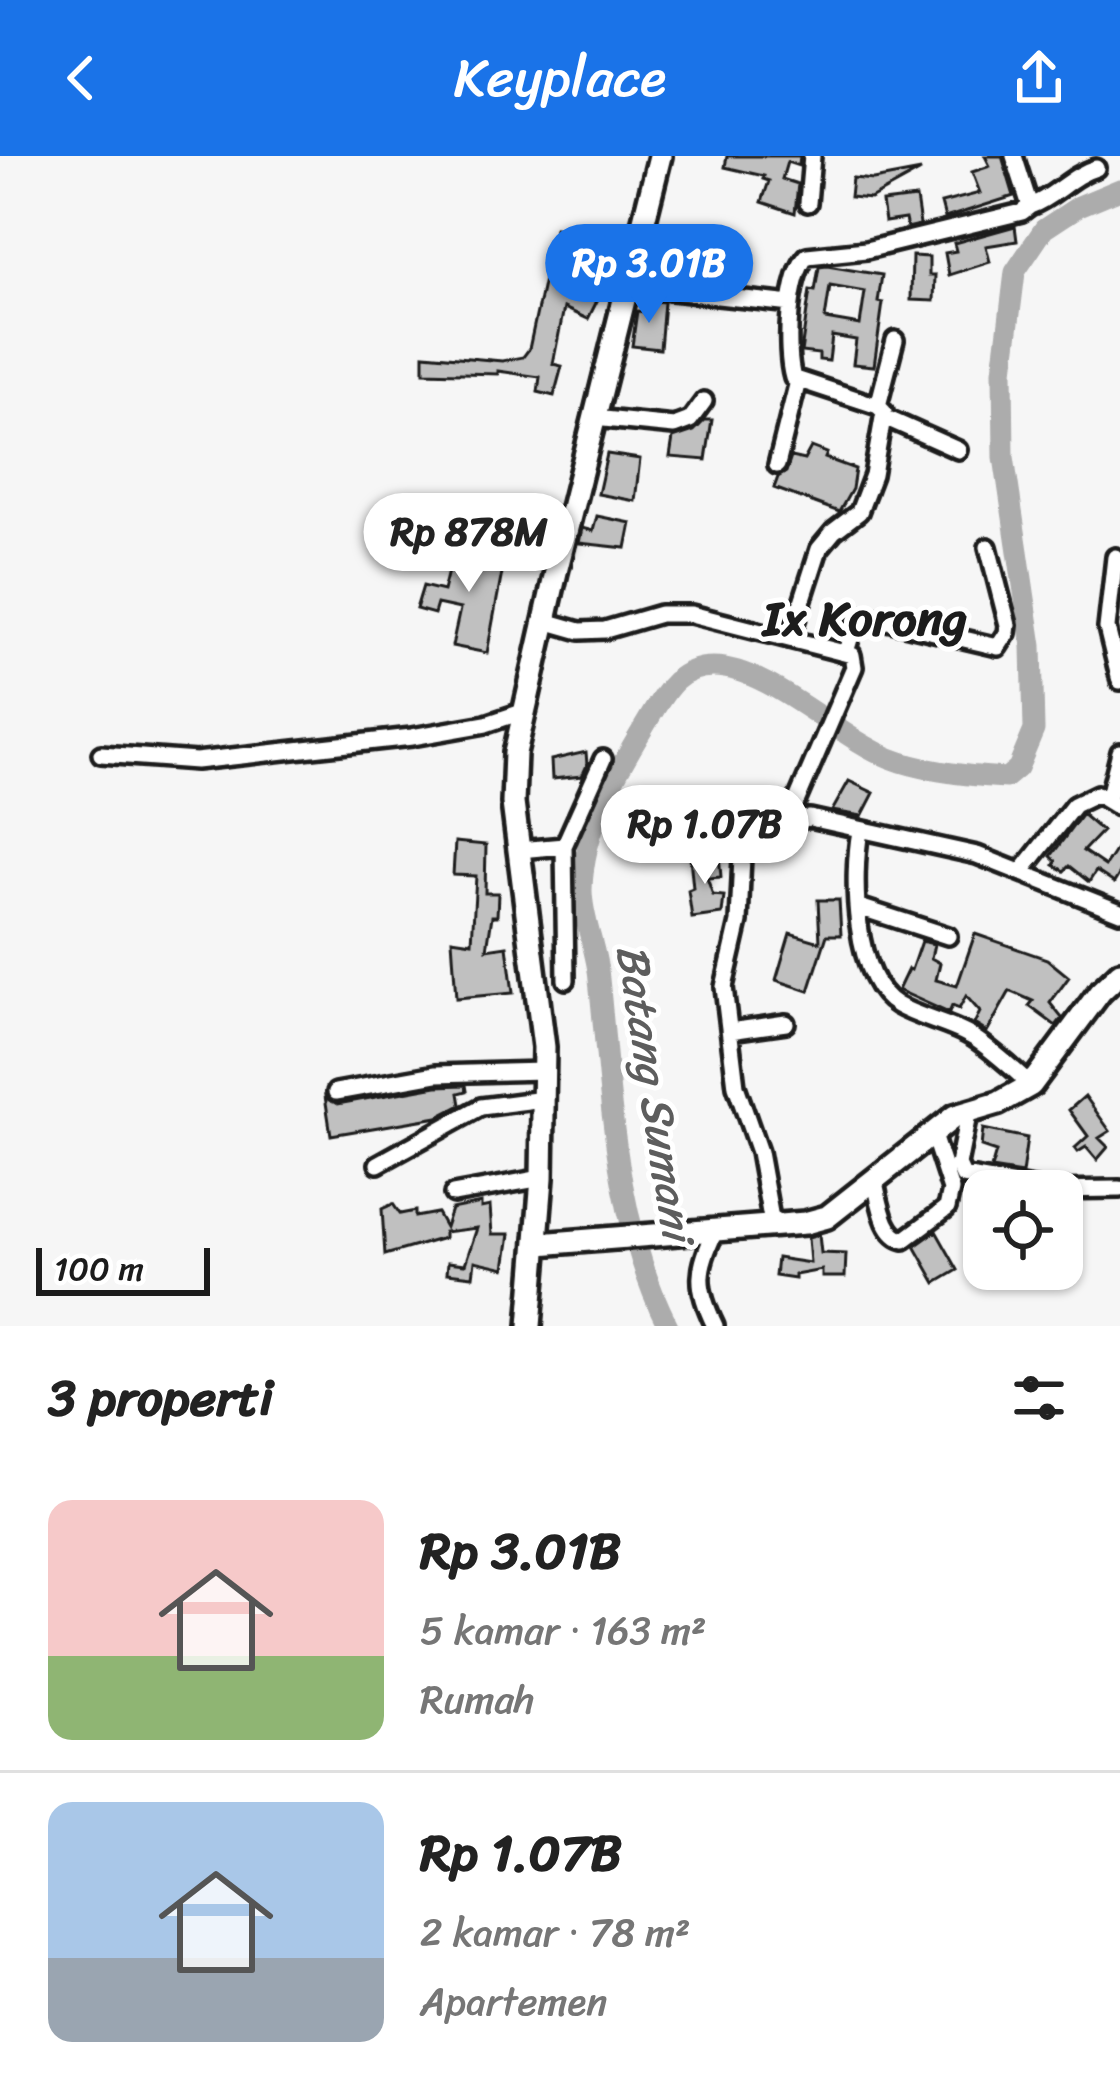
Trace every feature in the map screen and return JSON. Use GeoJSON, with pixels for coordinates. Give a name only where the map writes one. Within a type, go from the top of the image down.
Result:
{"type":"FeatureCollection","features":[{"type":"Feature","properties":{"kind":"highway"},"geometry":{"type":"LineString","coordinates":[[530,1326],[539,1244],[544,1071],[519,850],[514,760],[660,156]]}},
{"type":"Feature","properties":{"kind":"highway"},"geometry":{"type":"LineString","coordinates":[[539,1244],[806,1223],[827,1217],[932,1132],[1031,1085],[1118,972]]}},
{"type":"Feature","properties":{"kind":"street"},"geometry":{"type":"LineString","coordinates":[[808,203],[812,156]]}},
{"type":"Feature","properties":{"kind":"street"},"geometry":{"type":"LineString","coordinates":[[1014,156],[1030,206]]}},
{"type":"Feature","properties":{"kind":"street"},"geometry":{"type":"LineString","coordinates":[[958,450],[881,411],[798,381],[790,373],[791,304],[801,261],[807,256],[855,252],[974,226],[1055,196],[1080,173],[1096,168]]}},
{"type":"Feature","properties":{"kind":"street"},"geometry":{"type":"LineString","coordinates":[[626,286],[791,304]]}},
{"type":"Feature","properties":{"kind":"street"},"geometry":{"type":"LineString","coordinates":[[790,639],[819,549],[859,512],[873,475],[895,340]]}},
{"type":"Feature","properties":{"kind":"street"},"geometry":{"type":"LineString","coordinates":[[777,464],[798,381]]}},
{"type":"Feature","properties":{"kind":"street"},"geometry":{"type":"LineString","coordinates":[[594,418],[674,426],[690,420],[704,401]]}},
{"type":"Feature","properties":{"kind":"street"},"geometry":{"type":"LineString","coordinates":[[846,652],[856,620],[866,616],[991,647],[1003,643],[1008,625],[988,547]]}},
{"type":"Feature","properties":{"kind":"street"},"geometry":{"type":"LineString","coordinates":[[1115,556],[1107,628],[1120,681]]}},
{"type":"Feature","properties":{"kind":"street"},"geometry":{"type":"LineString","coordinates":[[545,621],[580,631],[605,630],[660,614],[691,614],[852,655],[854,667],[838,709],[787,823]]}},
{"type":"Feature","properties":{"kind":"street"},"geometry":{"type":"LineString","coordinates":[[101,754],[196,760],[412,737],[486,724],[522,712]]}},
{"type":"Feature","properties":{"kind":"street"},"geometry":{"type":"LineString","coordinates":[[1022,871],[1079,800],[1094,793],[1114,804],[1120,752]]}},
{"type":"Feature","properties":{"kind":"street"},"geometry":{"type":"LineString","coordinates":[[566,980],[564,846],[603,759]]}},
{"type":"Feature","properties":{"kind":"street"},"geometry":{"type":"LineString","coordinates":[[772,1224],[759,1152],[736,1086],[724,981],[739,922],[744,830],[751,825],[810,818],[977,855],[1120,912]]}},
{"type":"Feature","properties":{"kind":"street"},"geometry":{"type":"LineString","coordinates":[[860,831],[864,957],[890,999],[973,1037],[1031,1085]]}},
{"type":"Feature","properties":{"kind":"street"},"geometry":{"type":"LineString","coordinates":[[519,850],[564,846]]}},
{"type":"Feature","properties":{"kind":"street"},"geometry":{"type":"LineString","coordinates":[[859,907],[948,936]]}},
{"type":"Feature","properties":{"kind":"street"},"geometry":{"type":"LineString","coordinates":[[730,1031],[786,1023]]}},
{"type":"Feature","properties":{"kind":"street"},"geometry":{"type":"LineString","coordinates":[[336,1092],[436,1074],[544,1071]]}},
{"type":"Feature","properties":{"kind":"street"},"geometry":{"type":"LineString","coordinates":[[506,1075],[508,1101]]}},
{"type":"Feature","properties":{"kind":"street"},"geometry":{"type":"LineString","coordinates":[[378,1164],[464,1115],[508,1101],[544,1099]]}},
{"type":"Feature","properties":{"kind":"street"},"geometry":{"type":"LineString","coordinates":[[963,1174],[958,1172],[969,1111]]}},
{"type":"Feature","properties":{"kind":"street"},"geometry":{"type":"LineString","coordinates":[[874,1179],[889,1232],[899,1240],[947,1208],[951,1190],[932,1132]]}},
{"type":"Feature","properties":{"kind":"street"},"geometry":{"type":"LineString","coordinates":[[453,1194],[542,1178]]}},
{"type":"Feature","properties":{"kind":"street"},"geometry":{"type":"LineString","coordinates":[[1083,1189],[1120,1189]]}},
{"type":"Feature","properties":{"kind":"street"},"geometry":{"type":"LineString","coordinates":[[715,1326],[698,1282],[716,1229]]}},
{"type":"Feature","properties":{"kind":"building"},"geometry":{"type":"Polygon","coordinates":[[[727,156],[800,156],[799,166],[787,162],[782,179],[798,184],[795,213],[762,202],[769,181],[725,167],[727,156]]]}},
{"type":"Feature","properties":{"kind":"building"},"geometry":{"type":"Polygon","coordinates":[[[985,156],[1002,156],[1014,196],[945,218],[941,203],[980,193],[972,172],[990,166],[985,156]]]}},
{"type":"Feature","properties":{"kind":"building"},"geometry":{"type":"Polygon","coordinates":[[[921,171],[870,199],[850,197],[852,178],[873,180],[921,171]]]}},
{"type":"Feature","properties":{"kind":"building"},"geometry":{"type":"Polygon","coordinates":[[[916,198],[920,225],[907,228],[905,219],[885,222],[882,202],[916,198]]]}},
{"type":"Feature","properties":{"kind":"building"},"geometry":{"type":"Polygon","coordinates":[[[1015,226],[1017,241],[986,246],[990,262],[949,275],[945,253],[956,251],[954,243],[1015,226]]]}},
{"type":"Feature","properties":{"kind":"building"},"geometry":{"type":"Polygon","coordinates":[[[555,228],[582,234],[569,289],[597,301],[588,319],[564,308],[553,364],[562,366],[554,396],[538,392],[540,377],[498,371],[424,372],[424,354],[502,361],[523,357],[529,349],[555,228]]]}},
{"type":"Feature","properties":{"kind":"building"},"geometry":{"type":"Polygon","coordinates":[[[912,256],[929,257],[929,275],[935,275],[934,301],[911,300],[912,256]]]}},
{"type":"Feature","properties":{"kind":"building"},"geometry":{"type":"Polygon","coordinates":[[[819,267],[882,275],[874,366],[853,364],[856,340],[832,336],[829,361],[819,360],[819,354],[801,352],[810,290],[815,291],[819,267]],[[830,286],[825,319],[860,325],[865,292],[830,286]]]}},
{"type":"Feature","properties":{"kind":"building"},"geometry":{"type":"Polygon","coordinates":[[[648,300],[664,302],[660,349],[632,346],[637,311],[646,312],[648,300]]]}},
{"type":"Feature","properties":{"kind":"building"},"geometry":{"type":"Polygon","coordinates":[[[705,420],[712,420],[706,460],[670,457],[673,438],[694,431],[705,420]]]}},
{"type":"Feature","properties":{"kind":"building"},"geometry":{"type":"Polygon","coordinates":[[[811,447],[855,469],[852,489],[839,512],[774,488],[791,457],[804,460],[811,447]]]}},
{"type":"Feature","properties":{"kind":"building"},"geometry":{"type":"Polygon","coordinates":[[[607,454],[640,459],[635,501],[598,494],[607,454]]]}},
{"type":"Feature","properties":{"kind":"building"},"geometry":{"type":"Polygon","coordinates":[[[597,516],[631,523],[626,548],[579,543],[582,528],[593,531],[597,516]]]}},
{"type":"Feature","properties":{"kind":"building"},"geometry":{"type":"Polygon","coordinates":[[[455,543],[497,549],[495,560],[504,562],[487,653],[452,646],[460,609],[437,604],[434,614],[416,609],[423,586],[443,591],[455,543]]]}},
{"type":"Feature","properties":{"kind":"building"},"geometry":{"type":"Polygon","coordinates":[[[586,752],[582,776],[552,779],[551,760],[586,752]]]}},
{"type":"Feature","properties":{"kind":"building"},"geometry":{"type":"Polygon","coordinates":[[[849,781],[874,793],[862,816],[832,811],[849,781]]]}},
{"type":"Feature","properties":{"kind":"building"},"geometry":{"type":"Polygon","coordinates":[[[666,800],[697,818],[681,846],[654,830],[666,800]]]}},
{"type":"Feature","properties":{"kind":"building"},"geometry":{"type":"Polygon","coordinates":[[[1082,814],[1102,831],[1083,851],[1105,866],[1120,843],[1120,873],[1114,883],[1096,871],[1089,882],[1069,866],[1064,871],[1054,865],[1051,856],[1082,814]]]}},
{"type":"Feature","properties":{"kind":"building"},"geometry":{"type":"Polygon","coordinates":[[[455,842],[486,845],[485,893],[498,893],[487,949],[507,946],[513,993],[456,998],[452,939],[472,942],[476,876],[453,875],[455,842]]]}},
{"type":"Feature","properties":{"kind":"building"},"geometry":{"type":"Polygon","coordinates":[[[719,854],[721,877],[707,878],[713,895],[724,896],[722,914],[692,918],[690,857],[719,854]]]}},
{"type":"Feature","properties":{"kind":"building"},"geometry":{"type":"Polygon","coordinates":[[[818,900],[839,900],[841,935],[827,935],[809,991],[776,980],[790,933],[820,942],[818,900]]]}},
{"type":"Feature","properties":{"kind":"building"},"geometry":{"type":"Polygon","coordinates":[[[975,934],[1047,959],[1069,977],[1050,1003],[1062,1018],[1056,1026],[1029,1006],[1033,1001],[1010,991],[987,1032],[974,1024],[980,1012],[966,996],[959,1009],[952,1006],[949,1013],[898,990],[921,941],[934,944],[931,958],[940,963],[936,980],[957,986],[975,934]]]}},
{"type":"Feature","properties":{"kind":"building"},"geometry":{"type":"Polygon","coordinates":[[[466,1085],[467,1091],[459,1093],[461,1105],[438,1117],[331,1135],[325,1096],[338,1104],[466,1085]]]}},
{"type":"Feature","properties":{"kind":"building"},"geometry":{"type":"Polygon","coordinates":[[[1085,1096],[1110,1131],[1099,1138],[1108,1147],[1097,1160],[1086,1147],[1078,1152],[1075,1148],[1088,1136],[1069,1110],[1085,1096]]]}},
{"type":"Feature","properties":{"kind":"building"},"geometry":{"type":"Polygon","coordinates":[[[983,1129],[1027,1138],[1023,1170],[991,1169],[996,1152],[981,1147],[983,1129]]]}},
{"type":"Feature","properties":{"kind":"building"},"geometry":{"type":"Polygon","coordinates":[[[481,1203],[481,1208],[490,1206],[492,1234],[510,1234],[505,1268],[475,1261],[473,1276],[447,1273],[448,1262],[465,1264],[477,1228],[444,1232],[444,1238],[385,1255],[382,1209],[393,1204],[400,1214],[437,1213],[445,1227],[451,1209],[481,1203]]]}},
{"type":"Feature","properties":{"kind":"building"},"geometry":{"type":"Polygon","coordinates":[[[936,1231],[958,1270],[936,1283],[915,1246],[936,1231]]]}},
{"type":"Feature","properties":{"kind":"building"},"geometry":{"type":"Polygon","coordinates":[[[819,1235],[821,1253],[846,1254],[845,1277],[822,1277],[822,1270],[795,1275],[795,1279],[775,1276],[777,1258],[810,1263],[808,1238],[819,1235]]]}},
{"type":"Feature","properties":{"kind":"waterway","name":"Batang Sumani"},"geometry":{"type":"LineString","coordinates":[[668,1326],[650,1285],[626,1200],[598,968],[583,901],[588,845],[603,802],[666,692],[680,677],[700,668],[734,670],[756,678],[869,748],[904,763],[1006,778],[1018,768],[1034,730],[1032,646],[1004,457],[1003,371],[1015,272],[1044,229],[1079,206],[1120,189]]}},
{"type":"Feature","properties":{"kind":"district","name":"Ix Korong"},"geometry":{"type":"Point","coordinates":[865,618]}}]}
